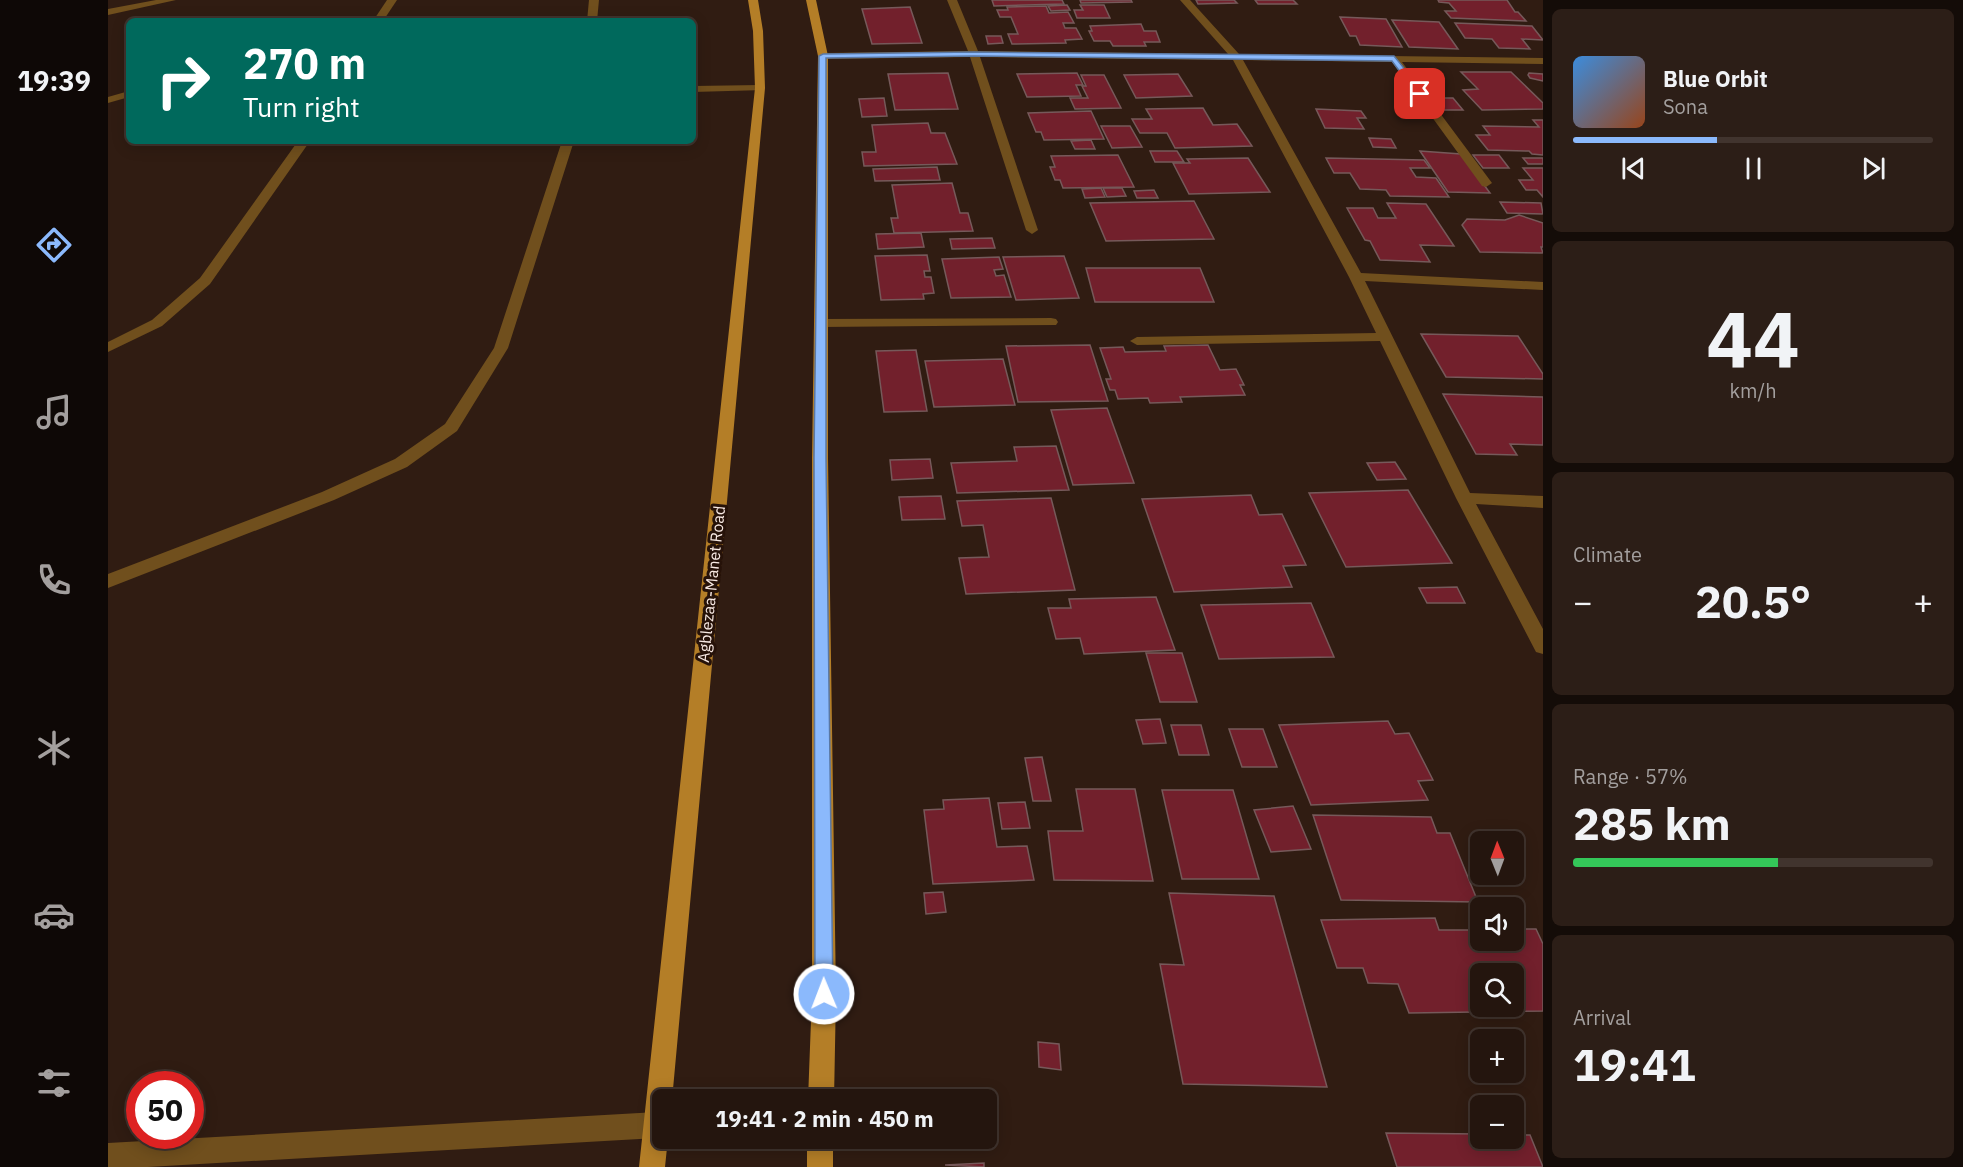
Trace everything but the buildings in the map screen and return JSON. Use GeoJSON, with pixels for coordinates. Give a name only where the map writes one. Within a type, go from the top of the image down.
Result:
{"type":"FeatureCollection","features":[{"type":"Feature","properties":{"kind":"main road","name":"Agblezaa-Manet Road"},"geometry":{"type":"LineString","coordinates":[[661,1089],[760,88],[758,31],[753,0]]}},
{"type":"Feature","properties":{"kind":"main road"},"geometry":{"type":"LineString","coordinates":[[811,0],[823,56],[820,458],[824,994],[821,1089]]}},
{"type":"Feature","properties":{"kind":"main road","name":"Agblezaa-Manet Road"},"geometry":{"type":"LineString","coordinates":[[652,1167],[654,1149]]}},
{"type":"Feature","properties":{"kind":"main road"},"geometry":{"type":"LineString","coordinates":[[820,1149],[820,1167]]}},
{"type":"Feature","properties":{"kind":"street"},"geometry":{"type":"LineString","coordinates":[[108,12],[171,0]]}},
{"type":"Feature","properties":{"kind":"street"},"geometry":{"type":"LineString","coordinates":[[380,18],[392,0]]}},
{"type":"Feature","properties":{"kind":"street"},"geometry":{"type":"LineString","coordinates":[[592,18],[594,0]]}},
{"type":"Feature","properties":{"kind":"street"},"geometry":{"type":"LineString","coordinates":[[952,0],[974,54],[1032,230]]}},
{"type":"Feature","properties":{"kind":"street"},"geometry":{"type":"LineString","coordinates":[[1185,0],[1237,58],[1356,277],[1464,498],[1543,647]]}},
{"type":"Feature","properties":{"kind":"street"},"geometry":{"type":"LineString","coordinates":[[823,56],[974,54],[1543,61]]}},
{"type":"Feature","properties":{"kind":"street"},"geometry":{"type":"LineString","coordinates":[[1394,58],[1486,183]]}},
{"type":"Feature","properties":{"kind":"street"},"geometry":{"type":"LineString","coordinates":[[696,89],[760,88]]}},
{"type":"Feature","properties":{"kind":"street"},"geometry":{"type":"LineString","coordinates":[[108,100],[126,95]]}},
{"type":"Feature","properties":{"kind":"street"},"geometry":{"type":"LineString","coordinates":[[108,348],[157,323],[205,281],[302,144]]}},
{"type":"Feature","properties":{"kind":"street"},"geometry":{"type":"LineString","coordinates":[[108,581],[328,496],[401,462],[451,427],[501,348],[567,144]]}},
{"type":"Feature","properties":{"kind":"street"},"geometry":{"type":"LineString","coordinates":[[1356,277],[1543,286]]}},
{"type":"Feature","properties":{"kind":"street"},"geometry":{"type":"LineString","coordinates":[[822,322],[1051,322]]}},
{"type":"Feature","properties":{"kind":"street"},"geometry":{"type":"LineString","coordinates":[[1137,341],[1384,337]]}},
{"type":"Feature","properties":{"kind":"street"},"geometry":{"type":"LineString","coordinates":[[1464,498],[1543,502]]}},
{"type":"Feature","properties":{"kind":"street"},"geometry":{"type":"LineString","coordinates":[[108,1156],[652,1125]]}},
{"type":"Feature","properties":{"kind":"route"},"geometry":{"type":"LineString","coordinates":[[824,994],[820,458],[823,56],[974,54],[1394,58],[1420,94]]}}]}
